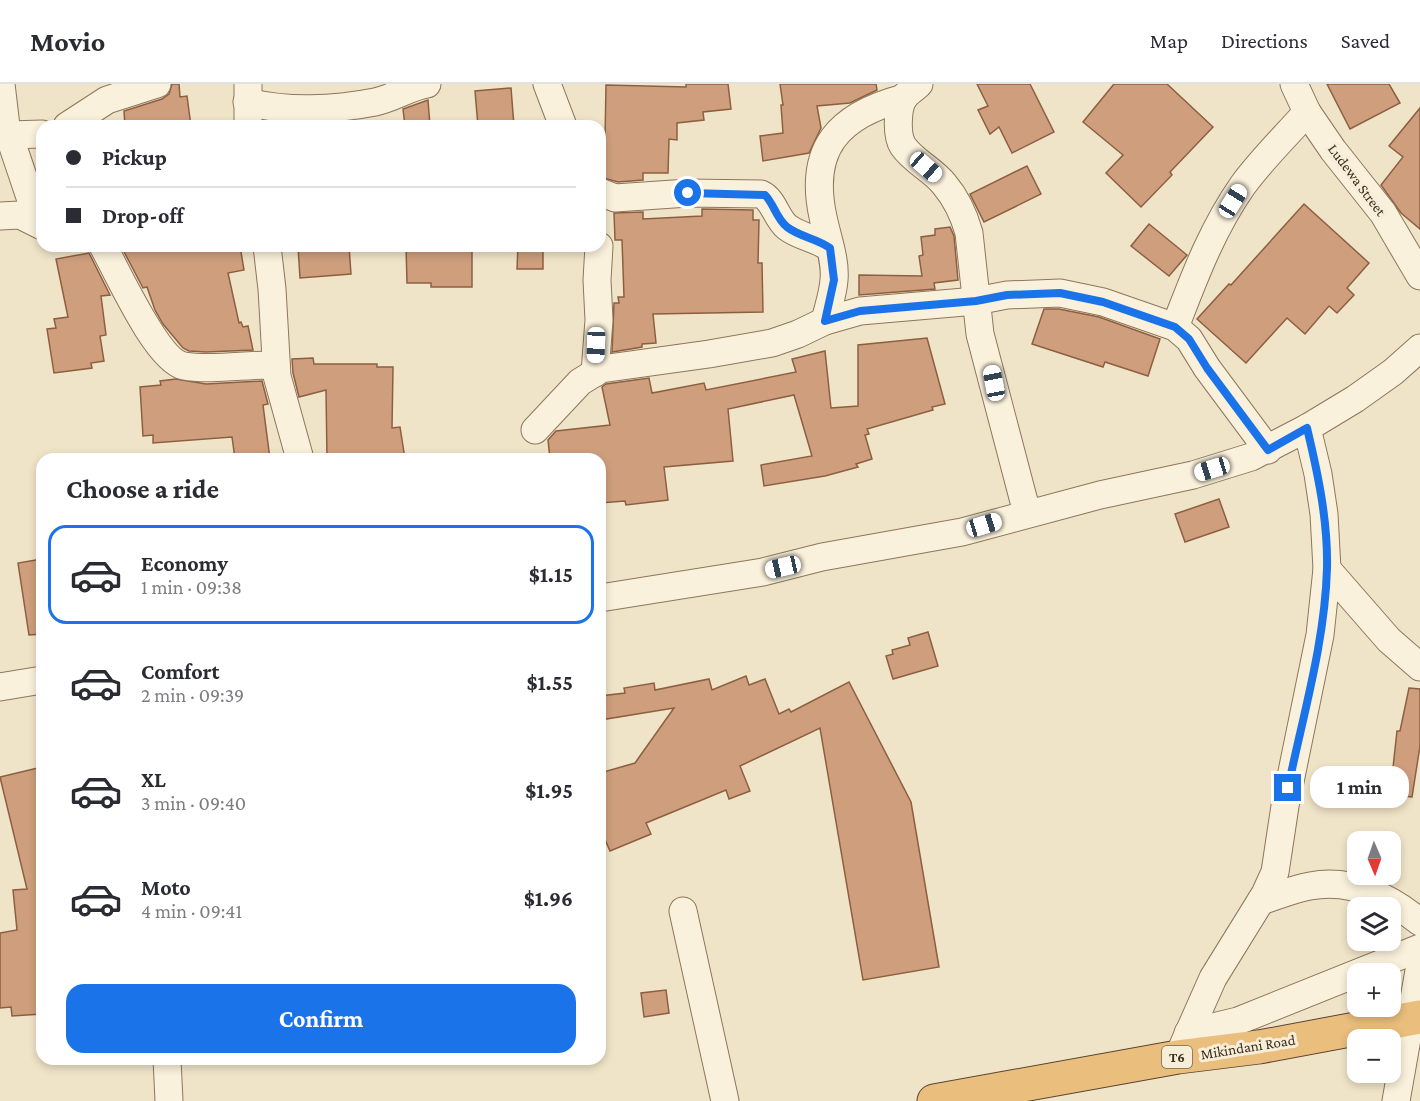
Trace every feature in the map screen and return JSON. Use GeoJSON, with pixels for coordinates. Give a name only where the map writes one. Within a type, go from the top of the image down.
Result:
{"type":"FeatureCollection","features":[{"type":"Feature","properties":{"kind":"highway","name":"Mikindani Road"},"geometry":{"type":"LineString","coordinates":[[934,1101],[1183,1045],[1259,1047],[1416,1018]]}},
{"type":"Feature","properties":{"kind":"street"},"geometry":{"type":"LineString","coordinates":[[1,84],[6,133],[36,214]]}},
{"type":"Feature","properties":{"kind":"street"},"geometry":{"type":"LineString","coordinates":[[77,120],[116,96],[157,84]]}},
{"type":"Feature","properties":{"kind":"street"},"geometry":{"type":"LineString","coordinates":[[248,104],[285,108],[342,106],[375,102],[408,88],[428,84]]}},
{"type":"Feature","properties":{"kind":"street"},"geometry":{"type":"LineString","coordinates":[[547,84],[561,120]]}},
{"type":"Feature","properties":{"kind":"street","name":"Ludewa Street"},"geometry":{"type":"LineString","coordinates":[[1294,84],[1307,112],[1333,150],[1383,213],[1420,276]]}},
{"type":"Feature","properties":{"kind":"street"},"geometry":{"type":"LineString","coordinates":[[825,321],[834,280],[830,248],[819,199],[818,179],[823,158],[838,132],[853,118],[911,91]]}},
{"type":"Feature","properties":{"kind":"street"},"geometry":{"type":"LineString","coordinates":[[911,91],[898,120],[900,138],[903,146],[943,182],[953,195],[965,219],[969,233],[980,334],[1027,513]]}},
{"type":"Feature","properties":{"kind":"street"},"geometry":{"type":"LineString","coordinates":[[1175,327],[1202,259],[1222,219],[1244,184],[1307,112]]}},
{"type":"Feature","properties":{"kind":"street"},"geometry":{"type":"LineString","coordinates":[[6,133],[36,134]]}},
{"type":"Feature","properties":{"kind":"street"},"geometry":{"type":"LineString","coordinates":[[606,200],[688,193],[761,194],[768,198],[787,227],[804,236],[819,240],[830,248]]}},
{"type":"Feature","properties":{"kind":"street"},"geometry":{"type":"LineString","coordinates":[[0,216],[20,215],[36,223]]}},
{"type":"Feature","properties":{"kind":"street"},"geometry":{"type":"LineString","coordinates":[[106,252],[138,312],[164,352],[174,363],[198,367],[276,365]]}},
{"type":"Feature","properties":{"kind":"street"},"geometry":{"type":"LineString","coordinates":[[268,252],[272,279],[276,365],[280,391],[298,453]]}},
{"type":"Feature","properties":{"kind":"street"},"geometry":{"type":"LineString","coordinates":[[595,373],[599,320],[599,252]]}},
{"type":"Feature","properties":{"kind":"street"},"geometry":{"type":"LineString","coordinates":[[535,430],[580,382],[609,367],[771,343],[798,334],[825,321],[860,311],[976,301],[1007,295],[1060,293],[1103,302],[1175,327],[1189,339],[1207,368],[1268,450]]}},
{"type":"Feature","properties":{"kind":"street"},"geometry":{"type":"LineString","coordinates":[[606,597],[762,572],[822,557],[962,532],[1027,513],[1193,475],[1268,450],[1307,428],[1394,372],[1420,348]]}},
{"type":"Feature","properties":{"kind":"street"},"geometry":{"type":"LineString","coordinates":[[1183,1045],[1212,978],[1261,901],[1275,872],[1285,806],[1320,635],[1327,569],[1324,514],[1318,474],[1307,428]]}},
{"type":"Feature","properties":{"kind":"street"},"geometry":{"type":"LineString","coordinates":[[1327,569],[1389,640],[1420,667]]}},
{"type":"Feature","properties":{"kind":"street"},"geometry":{"type":"LineString","coordinates":[[0,687],[36,681]]}},
{"type":"Feature","properties":{"kind":"street"},"geometry":{"type":"LineString","coordinates":[[1261,901],[1311,885],[1344,884],[1379,895],[1403,908],[1420,922]]}},
{"type":"Feature","properties":{"kind":"street"},"geometry":{"type":"LineString","coordinates":[[683,911],[725,1101]]}},
{"type":"Feature","properties":{"kind":"street"},"geometry":{"type":"LineString","coordinates":[[1183,1045],[1420,948]]}},
{"type":"Feature","properties":{"kind":"street"},"geometry":{"type":"LineString","coordinates":[[1396,1101],[1416,1018],[1420,965]]}},
{"type":"Feature","properties":{"kind":"street"},"geometry":{"type":"LineString","coordinates":[[167,1065],[169,1101]]}},
{"type":"Feature","properties":{"kind":"building"},"geometry":{"type":"Polygon","coordinates":[[[172,84],[179,84],[180,97],[187,96],[190,120],[125,120],[124,111],[162,99],[169,94],[172,84]]]}},
{"type":"Feature","properties":{"kind":"building"},"geometry":{"type":"Polygon","coordinates":[[[686,84],[728,84],[731,109],[703,112],[704,120],[677,123],[677,140],[669,139],[668,173],[643,173],[643,180],[618,182],[606,179],[606,85],[686,87],[686,84]]]}},
{"type":"Feature","properties":{"kind":"building"},"geometry":{"type":"Polygon","coordinates":[[[780,84],[876,84],[877,90],[850,103],[817,106],[821,128],[809,153],[763,161],[760,136],[783,133],[780,84]]]}},
{"type":"Feature","properties":{"kind":"building"},"geometry":{"type":"Polygon","coordinates":[[[977,84],[1030,84],[1054,132],[1012,153],[999,127],[990,134],[978,110],[988,106],[977,84]]]}},
{"type":"Feature","properties":{"kind":"building"},"geometry":{"type":"Polygon","coordinates":[[[1114,84],[1167,84],[1213,127],[1170,172],[1172,175],[1141,207],[1106,173],[1123,155],[1083,122],[1114,84]]]}},
{"type":"Feature","properties":{"kind":"building"},"geometry":{"type":"Polygon","coordinates":[[[1327,84],[1389,84],[1400,103],[1350,129],[1327,84]]]}},
{"type":"Feature","properties":{"kind":"building"},"geometry":{"type":"Polygon","coordinates":[[[511,88],[514,120],[477,120],[475,91],[511,88]]]}},
{"type":"Feature","properties":{"kind":"building"},"geometry":{"type":"Polygon","coordinates":[[[428,100],[430,120],[404,120],[403,109],[428,100]]]}},
{"type":"Feature","properties":{"kind":"building"},"geometry":{"type":"Polygon","coordinates":[[[1420,108],[1420,229],[1401,213],[1381,185],[1403,157],[1389,146],[1420,108]]]}},
{"type":"Feature","properties":{"kind":"building"},"geometry":{"type":"Polygon","coordinates":[[[1027,166],[1041,194],[984,222],[970,194],[1027,166]]]}},
{"type":"Feature","properties":{"kind":"building"},"geometry":{"type":"Polygon","coordinates":[[[1304,204],[1369,263],[1347,288],[1354,295],[1337,313],[1329,306],[1305,334],[1287,318],[1246,363],[1197,319],[1304,204]]]}},
{"type":"Feature","properties":{"kind":"building"},"geometry":{"type":"Polygon","coordinates":[[[702,209],[753,210],[753,220],[759,220],[758,263],[762,263],[763,312],[653,314],[656,343],[642,344],[642,347],[612,352],[614,303],[619,303],[618,297],[624,297],[622,240],[615,240],[614,213],[643,212],[643,219],[702,216],[702,209]]]}},
{"type":"Feature","properties":{"kind":"building"},"geometry":{"type":"Polygon","coordinates":[[[1149,224],[1187,255],[1169,276],[1131,246],[1149,224]]]}},
{"type":"Feature","properties":{"kind":"building"},"geometry":{"type":"Polygon","coordinates":[[[950,227],[954,236],[958,280],[934,283],[935,289],[859,295],[859,275],[922,276],[919,256],[923,255],[921,237],[935,235],[935,229],[950,227]]]}},
{"type":"Feature","properties":{"kind":"building"},"geometry":{"type":"Polygon","coordinates":[[[124,252],[241,252],[244,270],[228,273],[239,323],[241,322],[243,327],[248,326],[253,350],[206,352],[189,351],[183,348],[163,324],[147,287],[143,288],[124,252]]]}},
{"type":"Feature","properties":{"kind":"building"},"geometry":{"type":"Polygon","coordinates":[[[298,252],[349,252],[351,274],[300,278],[298,252]]]}},
{"type":"Feature","properties":{"kind":"building"},"geometry":{"type":"Polygon","coordinates":[[[406,252],[472,252],[472,287],[431,287],[431,283],[407,283],[406,252]]]}},
{"type":"Feature","properties":{"kind":"building"},"geometry":{"type":"Polygon","coordinates":[[[518,252],[543,252],[543,269],[517,269],[518,252]]]}},
{"type":"Feature","properties":{"kind":"building"},"geometry":{"type":"Polygon","coordinates":[[[89,253],[110,295],[101,296],[106,335],[100,336],[104,361],[91,363],[92,368],[54,373],[47,329],[56,328],[54,319],[68,317],[56,259],[89,253]]]}},
{"type":"Feature","properties":{"kind":"building"},"geometry":{"type":"Polygon","coordinates":[[[1044,309],[1059,309],[1099,317],[1160,339],[1148,376],[1105,362],[1103,367],[1032,344],[1044,309]]]}},
{"type":"Feature","properties":{"kind":"building"},"geometry":{"type":"Polygon","coordinates":[[[927,338],[945,404],[932,407],[933,410],[867,429],[869,434],[865,435],[872,459],[856,464],[858,467],[825,476],[764,486],[761,465],[812,456],[794,395],[728,409],[733,461],[664,467],[668,500],[626,505],[625,501],[606,503],[606,453],[549,453],[548,440],[556,431],[610,425],[602,387],[606,384],[649,378],[652,393],[704,383],[706,390],[796,372],[792,359],[825,351],[831,408],[858,406],[858,345],[927,338]]]}},
{"type":"Feature","properties":{"kind":"building"},"geometry":{"type":"Polygon","coordinates":[[[313,358],[314,364],[377,364],[377,367],[393,367],[392,428],[400,427],[404,453],[327,453],[326,390],[299,397],[292,359],[313,358]]]}},
{"type":"Feature","properties":{"kind":"building"},"geometry":{"type":"Polygon","coordinates":[[[176,379],[206,384],[262,381],[268,404],[263,405],[269,453],[234,453],[232,437],[153,443],[153,435],[143,436],[140,387],[161,385],[160,381],[176,379]]]}},
{"type":"Feature","properties":{"kind":"building"},"geometry":{"type":"Polygon","coordinates":[[[1219,499],[1229,527],[1185,542],[1175,514],[1219,499]]]}},
{"type":"Feature","properties":{"kind":"building"},"geometry":{"type":"Polygon","coordinates":[[[36,560],[36,634],[29,635],[18,563],[36,560]]]}},
{"type":"Feature","properties":{"kind":"building"},"geometry":{"type":"Polygon","coordinates":[[[928,632],[938,666],[893,679],[886,656],[893,654],[892,650],[910,645],[908,638],[928,632]]]}},
{"type":"Feature","properties":{"kind":"building"},"geometry":{"type":"Polygon","coordinates":[[[746,676],[749,685],[765,679],[779,714],[789,709],[791,712],[849,682],[911,802],[939,967],[863,980],[820,728],[740,766],[750,791],[729,799],[726,790],[646,823],[651,834],[610,851],[606,842],[606,771],[635,763],[674,708],[606,719],[606,695],[625,693],[624,688],[654,683],[655,690],[709,679],[712,690],[746,676]]]}},
{"type":"Feature","properties":{"kind":"building"},"geometry":{"type":"Polygon","coordinates":[[[1409,688],[1420,689],[1420,746],[1412,797],[1390,795],[1397,731],[1400,731],[1409,688]]]}},
{"type":"Feature","properties":{"kind":"building"},"geometry":{"type":"Polygon","coordinates":[[[36,768],[36,1014],[12,1016],[11,1007],[0,1008],[0,933],[17,930],[13,890],[27,889],[0,777],[36,768]]]}},
{"type":"Feature","properties":{"kind":"building"},"geometry":{"type":"Polygon","coordinates":[[[666,990],[669,1013],[644,1017],[641,993],[666,990]]]}},
{"type":"Feature","properties":{"kind":"route"},"geometry":{"type":"LineString","coordinates":[[688,193],[765,195],[787,227],[804,236],[819,240],[830,248],[834,280],[825,321],[860,311],[976,301],[1007,295],[1060,293],[1103,302],[1175,327],[1189,339],[1207,368],[1268,450],[1307,428],[1318,474],[1324,514],[1327,569],[1320,635],[1288,788]]}}]}
